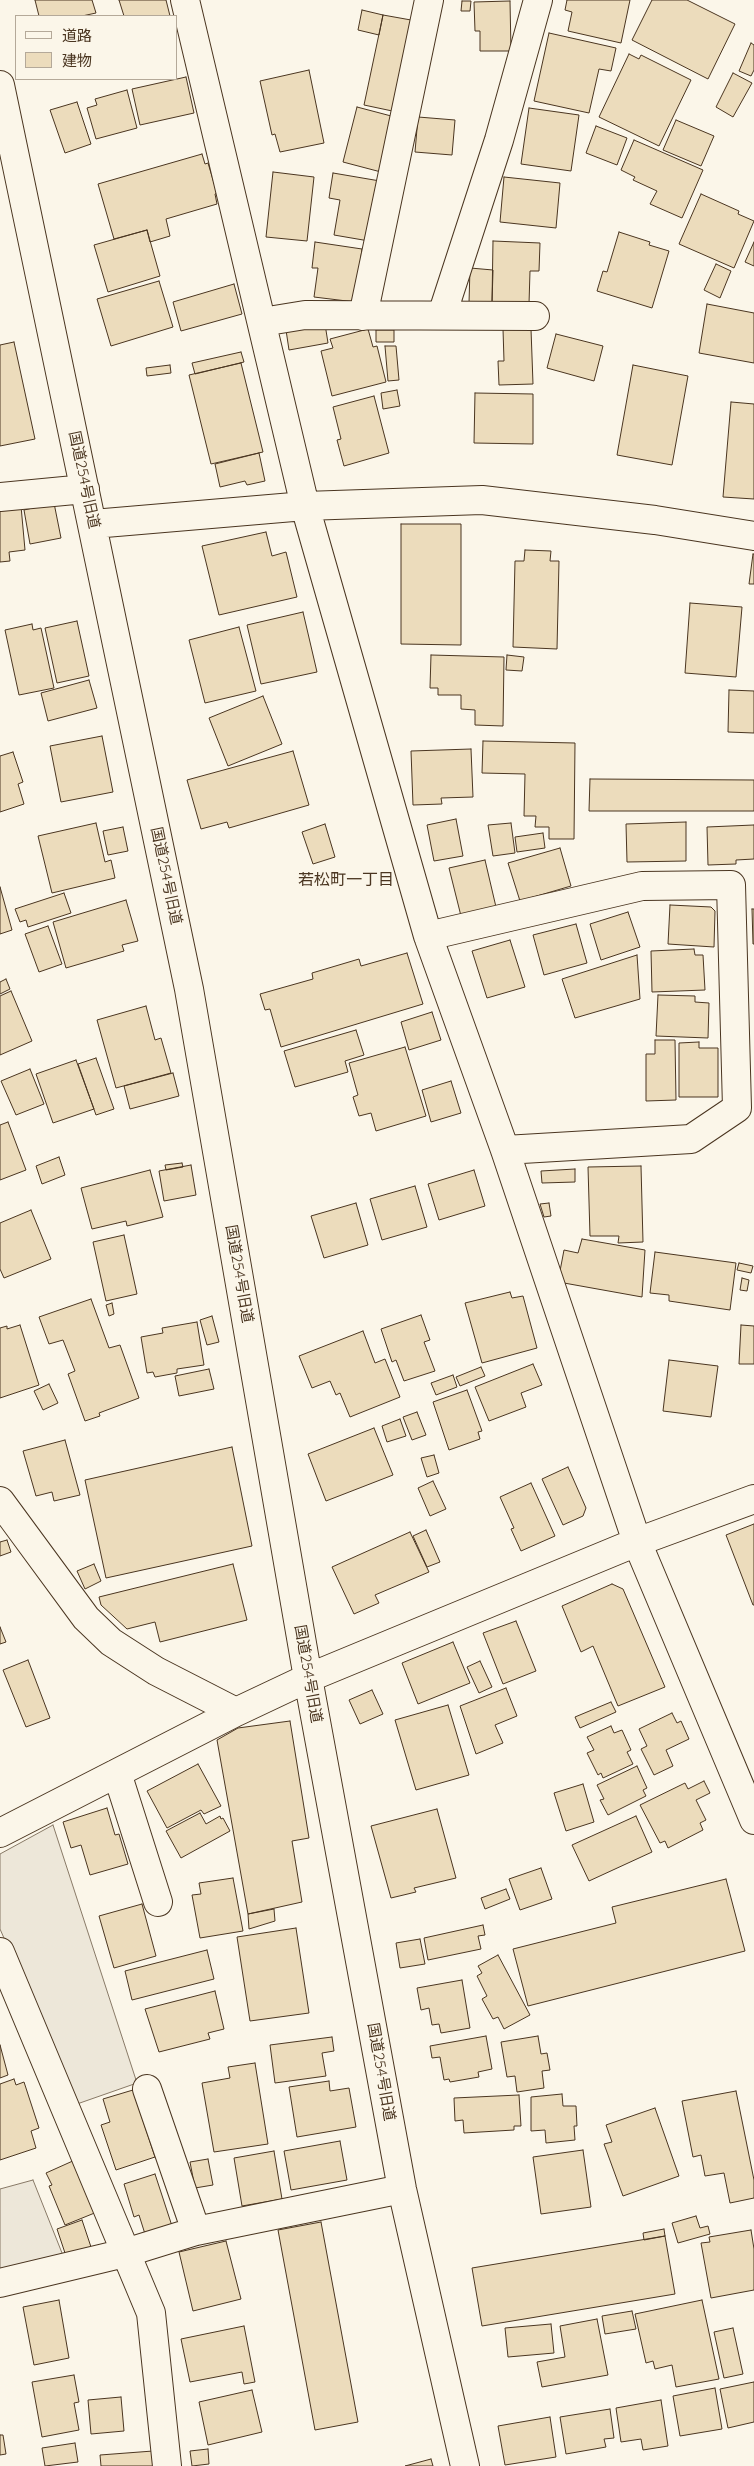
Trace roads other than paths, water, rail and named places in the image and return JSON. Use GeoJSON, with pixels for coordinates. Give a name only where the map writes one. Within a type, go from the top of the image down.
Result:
{"type":"FeatureCollection","features":[{"type":"Feature","properties":{"kind":"street"},"geometry":{"type":"LineString","coordinates":[[185,0],[305,506],[428,936],[505,1150],[637,1542],[754,1820]]}},
{"type":"Feature","properties":{"kind":"street"},"geometry":{"type":"LineString","coordinates":[[363,316],[430,0]]}},
{"type":"Feature","properties":{"kind":"street"},"geometry":{"type":"LineString","coordinates":[[442,315],[499,140],[538,0]]}},
{"type":"Feature","properties":{"kind":"street","name":"国道254号旧道"},"geometry":{"type":"LineString","coordinates":[[0,85],[190,989],[308,1678],[402,2189],[450,2409],[465,2466]]}},
{"type":"Feature","properties":{"kind":"street"},"geometry":{"type":"LineString","coordinates":[[262,322],[305,315],[535,316]]}},
{"type":"Feature","properties":{"kind":"street"},"geometry":{"type":"LineString","coordinates":[[0,497],[86,489]]}},
{"type":"Feature","properties":{"kind":"street"},"geometry":{"type":"LineString","coordinates":[[93,524],[305,506],[482,500],[655,520],[754,536]]}},
{"type":"Feature","properties":{"kind":"street"},"geometry":{"type":"LineString","coordinates":[[428,936],[642,886],[731,885],[737,1108],[691,1139],[505,1150]]}},
{"type":"Feature","properties":{"kind":"street"},"geometry":{"type":"LineString","coordinates":[[0,1833],[236,1712],[308,1678],[637,1542],[754,1499]]}},
{"type":"Feature","properties":{"kind":"street"},"geometry":{"type":"LineString","coordinates":[[0,1502],[86,1618],[111,1642],[156,1671],[236,1712]]}},
{"type":"Feature","properties":{"kind":"street"},"geometry":{"type":"LineString","coordinates":[[117,1773],[158,1902]]}},
{"type":"Feature","properties":{"kind":"street"},"geometry":{"type":"LineString","coordinates":[[0,1952],[151,2313],[167,2466]]}},
{"type":"Feature","properties":{"kind":"street"},"geometry":{"type":"LineString","coordinates":[[147,2088],[196,2231]]}},
{"type":"Feature","properties":{"kind":"street"},"geometry":{"type":"LineString","coordinates":[[0,2283],[125,2253],[196,2231],[402,2189]]}},
{"type":"Feature","properties":{"kind":"district","name":"若松町一丁目"},"geometry":{"type":"Point","coordinates":[346,880]}}]}
